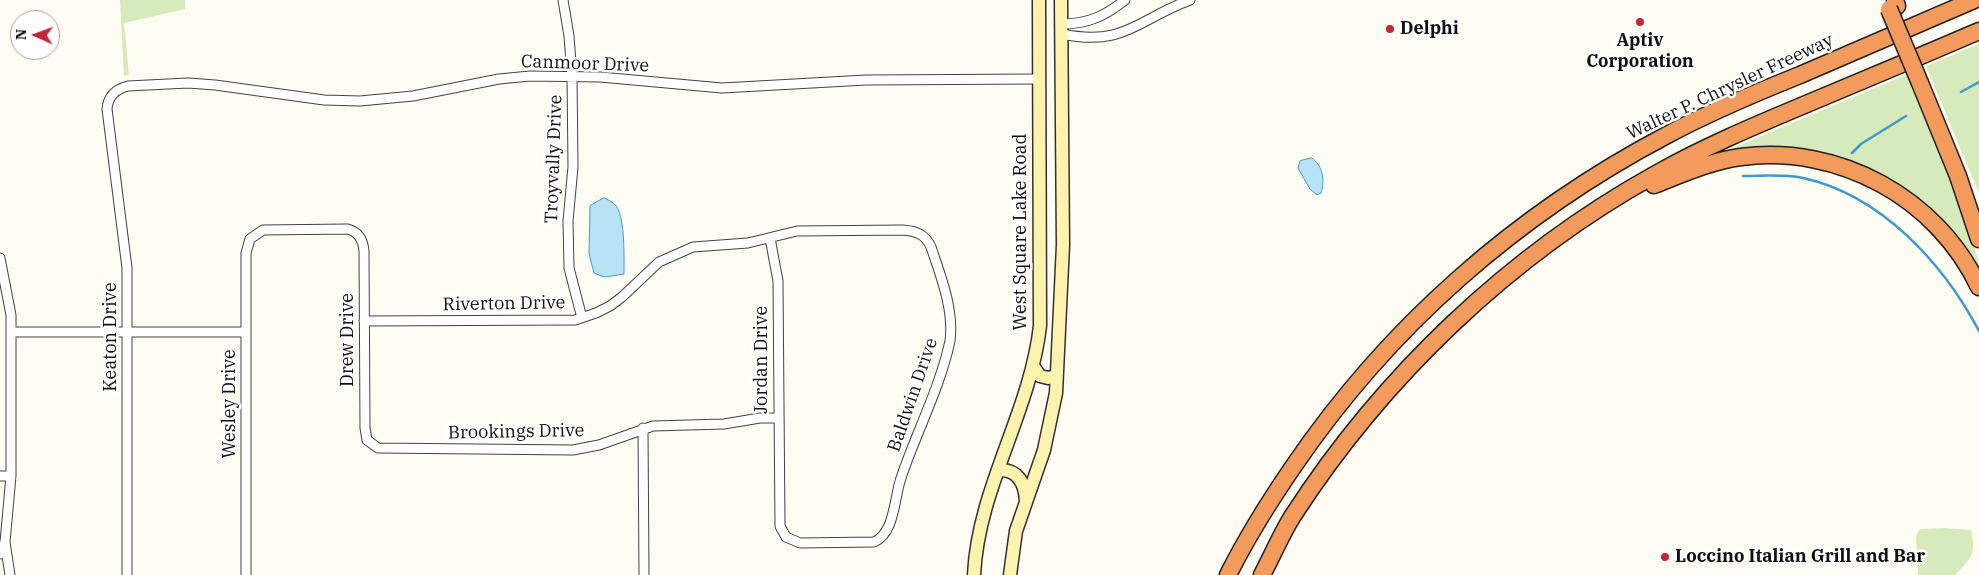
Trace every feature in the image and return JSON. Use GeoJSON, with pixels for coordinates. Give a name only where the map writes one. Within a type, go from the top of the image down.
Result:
{"type":"FeatureCollection","features":[{"type":"Feature","properties":{"kind":"highway","name":"Walter P. Chrysler Freeway"},"geometry":{"type":"LineString","coordinates":[[1228,575],[1244,542],[1276,493],[1318,431],[1364,372],[1402,332],[1497,245],[1545,209],[1605,169],[1669,134],[1749,96],[1974,0]]}},
{"type":"Feature","properties":{"kind":"highway"},"geometry":{"type":"LineString","coordinates":[[1892,4],[1979,207]]}},
{"type":"Feature","properties":{"kind":"highway"},"geometry":{"type":"LineString","coordinates":[[1262,575],[1291,519],[1339,449],[1391,388],[1438,338],[1509,273],[1549,242],[1597,209],[1657,173],[1723,139],[1979,31]]}},
{"type":"Feature","properties":{"kind":"highway"},"geometry":{"type":"LineString","coordinates":[[1924,82],[1979,239]]}},
{"type":"Feature","properties":{"kind":"highway"},"geometry":{"type":"LineString","coordinates":[[1597,209],[1695,169],[1726,160],[1771,155],[1836,164],[1869,177],[1913,204],[1948,238],[1971,270],[1979,286]]}},
{"type":"Feature","properties":{"kind":"main road","name":"West Square Lake Road"},"geometry":{"type":"LineString","coordinates":[[974,575],[981,523],[1020,412],[1033,366],[1041,305],[1039,0]]}},
{"type":"Feature","properties":{"kind":"main road"},"geometry":{"type":"LineString","coordinates":[[1010,575],[1016,531],[1049,433],[1056,376],[1062,254],[1061,0]]}},
{"type":"Feature","properties":{"kind":"main road"},"geometry":{"type":"LineString","coordinates":[[1039,23],[1046,32],[1062,29]]}},
{"type":"Feature","properties":{"kind":"main road"},"geometry":{"type":"LineString","coordinates":[[1040,187],[1046,184],[1054,185],[1062,193]]}},
{"type":"Feature","properties":{"kind":"main road"},"geometry":{"type":"LineString","coordinates":[[1033,366],[1040,376],[1048,378],[1056,376]]}},
{"type":"Feature","properties":{"kind":"main road"},"geometry":{"type":"LineString","coordinates":[[999,470],[1009,470],[1017,475],[1024,488],[1026,501]]}},
{"type":"Feature","properties":{"kind":"street","name":"Troyvally Drive"},"geometry":{"type":"LineString","coordinates":[[563,0],[569,36],[572,76],[573,167],[568,244],[571,279],[582,318]]}},
{"type":"Feature","properties":{"kind":"street"},"geometry":{"type":"LineString","coordinates":[[1062,29],[1098,18],[1125,0]]}},
{"type":"Feature","properties":{"kind":"street"},"geometry":{"type":"LineString","coordinates":[[1062,29],[1078,38],[1121,34],[1190,0]]}},
{"type":"Feature","properties":{"kind":"street","name":"Canmoor Drive"},"geometry":{"type":"LineString","coordinates":[[109,100],[115,92],[128,86],[188,83],[324,100],[360,102],[413,96],[499,79],[572,76],[722,88],[866,80],[1040,79]]}},
{"type":"Feature","properties":{"kind":"street","name":"Keaton Drive"},"geometry":{"type":"LineString","coordinates":[[109,100],[107,109],[127,268],[127,575]]}},
{"type":"Feature","properties":{"kind":"street","name":"Wesley Drive"},"geometry":{"type":"LineString","coordinates":[[246,575],[246,253],[248,243],[253,235],[263,230],[348,229],[358,235]]}},
{"type":"Feature","properties":{"kind":"street","name":"Baldwin Drive"},"geometry":{"type":"LineString","coordinates":[[770,238],[806,231],[909,231],[923,236],[931,247],[946,296],[951,319],[951,333],[947,355],[900,479],[889,526],[882,537]]}},
{"type":"Feature","properties":{"kind":"street","name":"Drew Drive"},"geometry":{"type":"LineString","coordinates":[[358,235],[364,251],[365,428],[370,444]]}},
{"type":"Feature","properties":{"kind":"street","name":"Riverton Drive"},"geometry":{"type":"LineString","coordinates":[[364,321],[557,321],[582,318],[615,302],[652,266],[673,254],[692,247],[740,245],[770,238]]}},
{"type":"Feature","properties":{"kind":"street","name":"Jordan Drive"},"geometry":{"type":"LineString","coordinates":[[770,238],[778,281],[779,523],[786,537],[804,544],[869,543],[882,537]]}},
{"type":"Feature","properties":{"kind":"street"},"geometry":{"type":"LineString","coordinates":[[0,258],[11,305],[11,476],[6,542],[10,575]]}},
{"type":"Feature","properties":{"kind":"street"},"geometry":{"type":"LineString","coordinates":[[11,332],[246,332]]}},
{"type":"Feature","properties":{"kind":"street","name":"Brookings Drive"},"geometry":{"type":"LineString","coordinates":[[370,444],[383,450],[573,450],[599,445],[643,428],[662,425],[719,424],[760,418],[778,418]]}},
{"type":"Feature","properties":{"kind":"street"},"geometry":{"type":"LineString","coordinates":[[643,428],[644,575]]}},
{"type":"Feature","properties":{"kind":"street"},"geometry":{"type":"LineString","coordinates":[[0,476],[11,476]]}},
{"type":"Feature","properties":{"kind":"street"},"geometry":{"type":"LineString","coordinates":[[0,554],[6,542]]}},
{"type":"Feature","properties":{"kind":"green space"},"geometry":{"type":"Polygon","coordinates":[[[120,0],[185,0],[185,9],[124,23],[129,75],[124,76],[120,0]]]}},
{"type":"Feature","properties":{"kind":"green space"},"geometry":{"type":"Polygon","coordinates":[[[1979,44],[1979,193],[1926,66],[1979,44]]]}},
{"type":"Feature","properties":{"kind":"green space"},"geometry":{"type":"Polygon","coordinates":[[[1908,74],[1963,210],[1979,262],[1979,277],[1973,265],[1857,168],[1721,153],[1908,74]]]}},
{"type":"Feature","properties":{"kind":"green space"},"geometry":{"type":"Polygon","coordinates":[[[1920,529],[1971,530],[1973,550],[1969,559],[1955,575],[1918,575],[1916,536],[1920,529]]]}},
{"type":"Feature","properties":{"kind":"water"},"geometry":{"type":"Polygon","coordinates":[[[1312,158],[1319,165],[1323,178],[1321,193],[1317,195],[1310,189],[1298,168],[1300,161],[1312,158]]]}},
{"type":"Feature","properties":{"kind":"water"},"geometry":{"type":"Polygon","coordinates":[[[604,198],[611,201],[620,213],[624,258],[624,274],[605,277],[594,273],[589,254],[590,206],[604,198]]]}},
{"type":"Feature","properties":{"kind":"waterway"},"geometry":{"type":"LineString","coordinates":[[1961,92],[1979,82]]}},
{"type":"Feature","properties":{"kind":"waterway"},"geometry":{"type":"LineString","coordinates":[[1852,153],[1861,144],[1906,116]]}},
{"type":"Feature","properties":{"kind":"waterway"},"geometry":{"type":"LineString","coordinates":[[1743,176],[1803,178],[1831,187],[1858,200],[1883,216],[1907,235],[1928,257],[1947,281],[1979,331]]}},
{"type":"Feature","properties":{"kind":"place","name":"Aptiv Corporation"},"geometry":{"type":"Point","coordinates":[1640,22]}},
{"type":"Feature","properties":{"kind":"place","name":"Delphi"},"geometry":{"type":"Point","coordinates":[1390,29]}},
{"type":"Feature","properties":{"kind":"place","name":"Loccino Italian Grill and Bar"},"geometry":{"type":"Point","coordinates":[1665,557]}}]}
